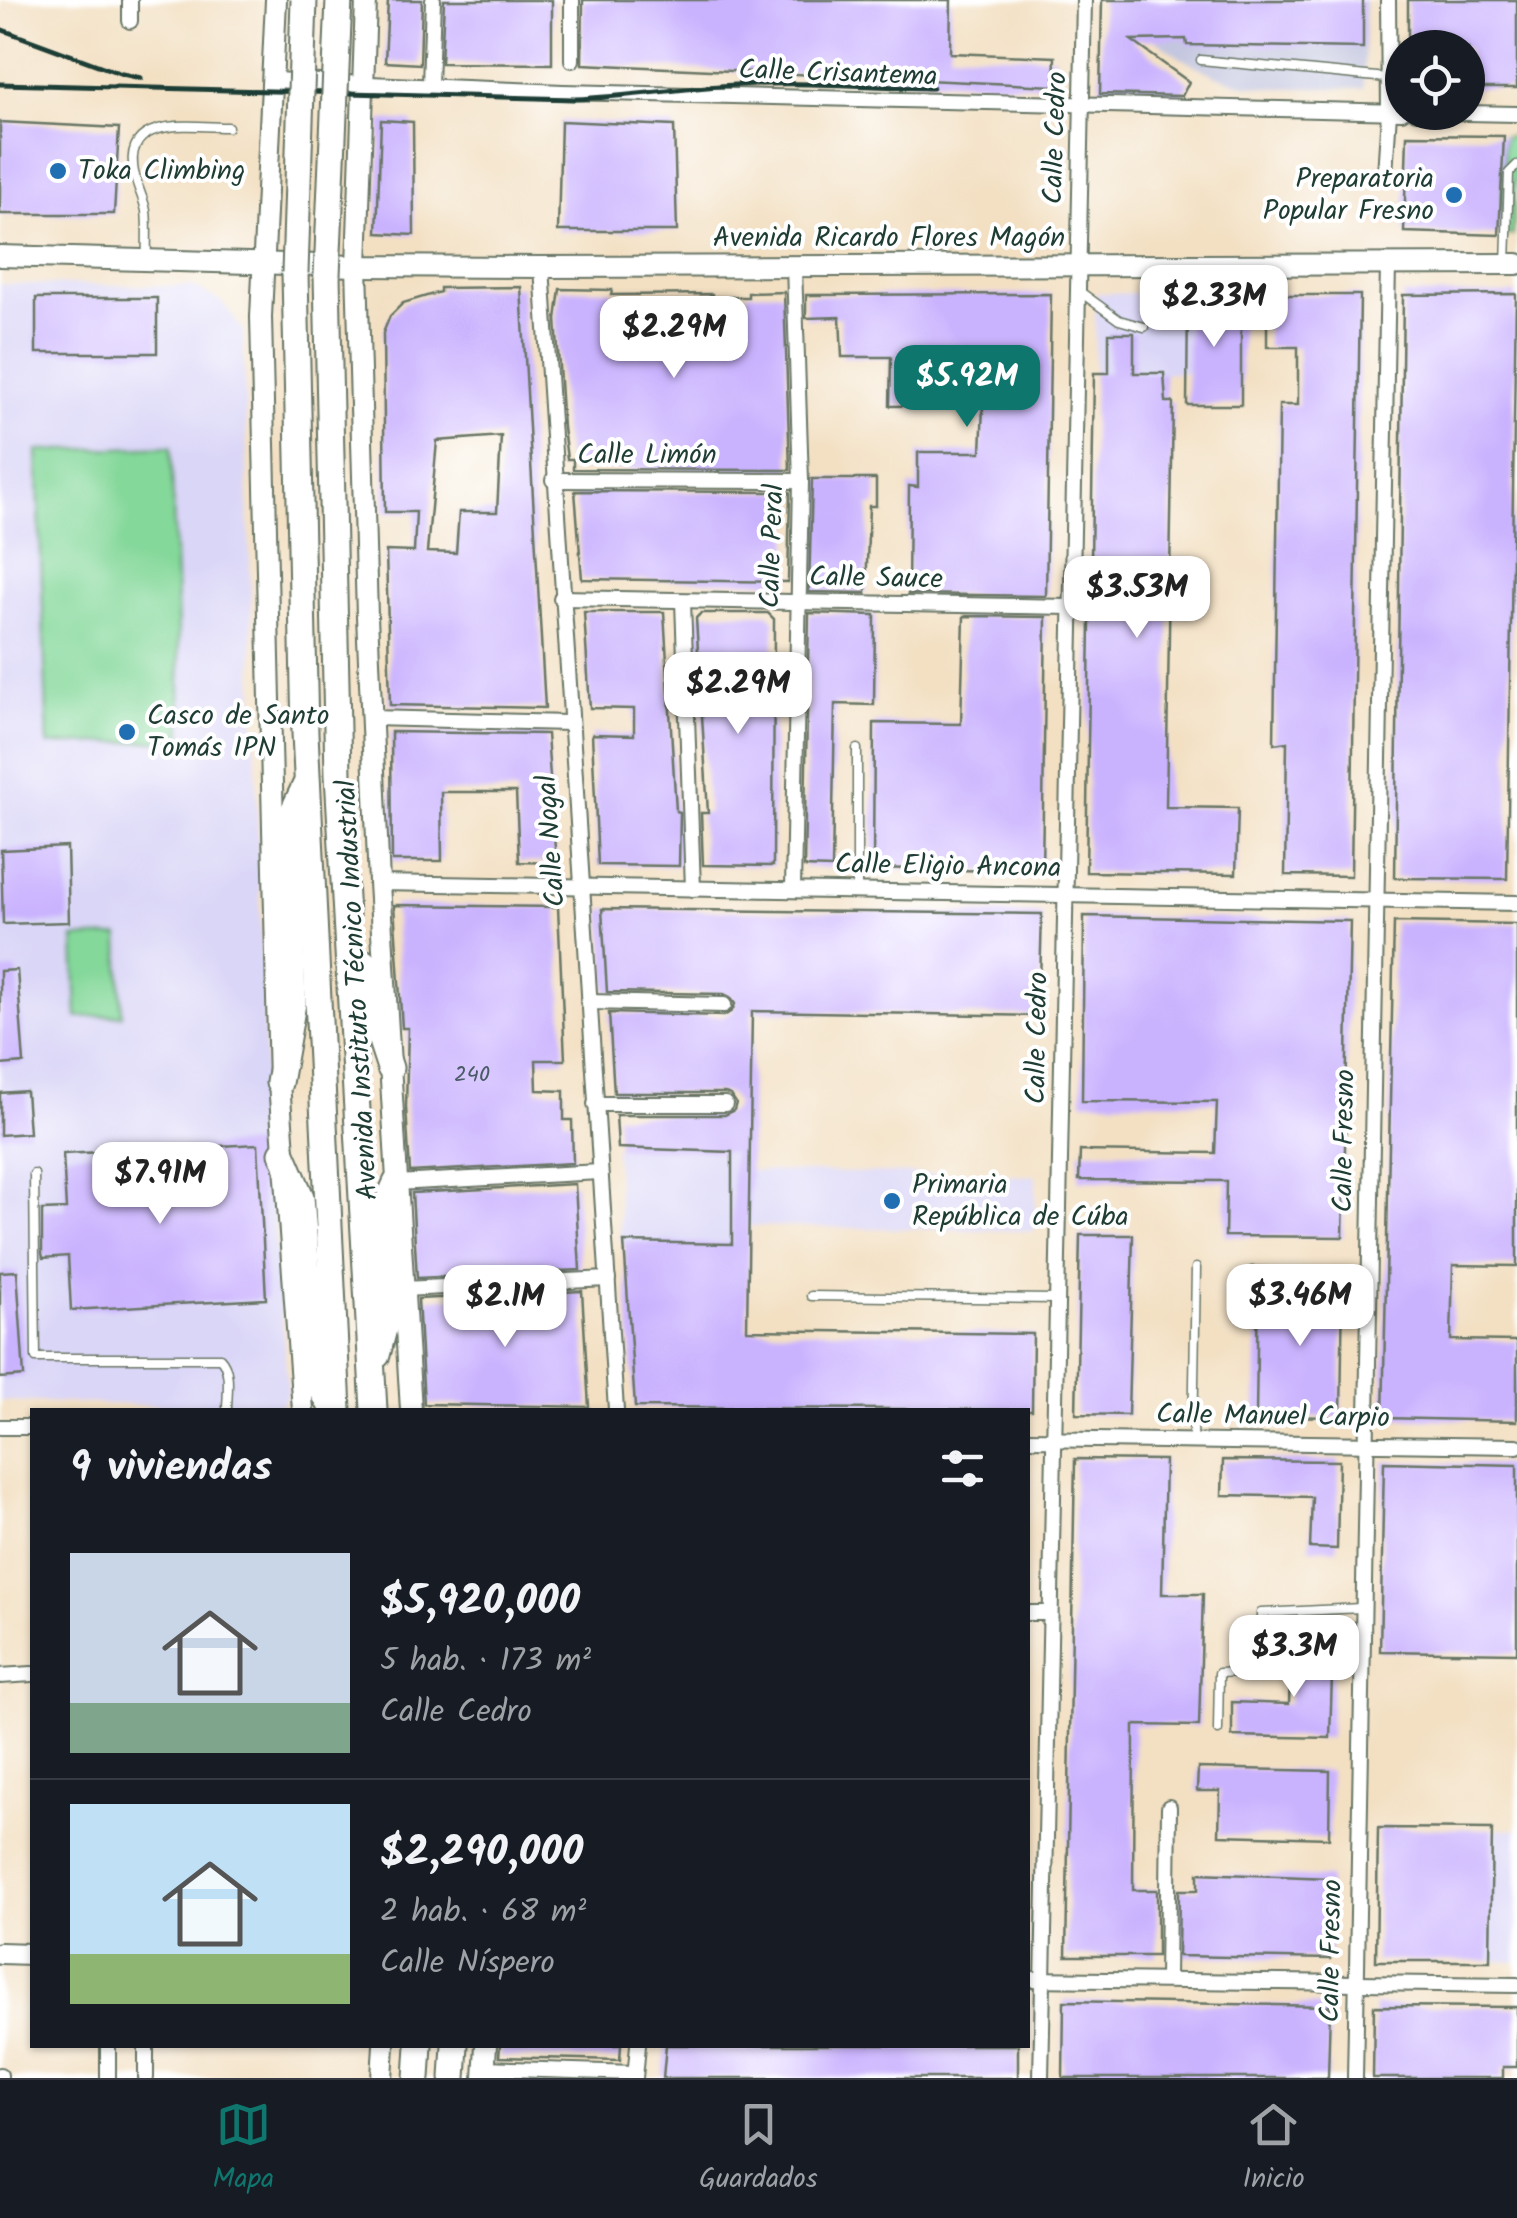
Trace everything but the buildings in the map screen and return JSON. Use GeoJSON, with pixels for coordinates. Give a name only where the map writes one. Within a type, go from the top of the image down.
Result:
{"type":"FeatureCollection","features":[{"type":"Feature","properties":{"kind":"highway"},"geometry":{"type":"LineString","coordinates":[[304,0],[296,259],[298,446],[307,781],[336,1408]]}},
{"type":"Feature","properties":{"kind":"highway"},"geometry":{"type":"LineString","coordinates":[[339,0],[327,233],[338,775],[374,1408]]}},
{"type":"Feature","properties":{"kind":"highway"},"geometry":{"type":"LineString","coordinates":[[338,775],[356,820],[365,992],[390,1068]]}},
{"type":"Feature","properties":{"kind":"highway"},"geometry":{"type":"LineString","coordinates":[[279,1083],[293,1003],[288,824],[307,781]]}},
{"type":"Feature","properties":{"kind":"highway"},"geometry":{"type":"LineString","coordinates":[[282,1153],[301,1197],[315,1376],[335,1408]]}},
{"type":"Feature","properties":{"kind":"highway"},"geometry":{"type":"LineString","coordinates":[[372,1379],[386,1321],[381,1217],[396,1183]]}},
{"type":"Feature","properties":{"kind":"highway"},"geometry":{"type":"LineString","coordinates":[[418,2078],[419,2048]]}},
{"type":"Feature","properties":{"kind":"highway"},"geometry":{"type":"LineString","coordinates":[[453,2078],[455,2048]]}},
{"type":"Feature","properties":{"kind":"main road"},"geometry":{"type":"LineString","coordinates":[[276,0],[262,263],[279,1083],[303,1408]]}},
{"type":"Feature","properties":{"kind":"main road","name":"Avenida Instituto Técnico Industrial"},"geometry":{"type":"LineString","coordinates":[[366,0],[357,266],[379,884],[411,1408]]}},
{"type":"Feature","properties":{"kind":"main road","name":"Avenida Ricardo Flores Magón"},"geometry":{"type":"LineString","coordinates":[[0,256],[542,268],[1511,264]]}},
{"type":"Feature","properties":{"kind":"main road"},"geometry":{"type":"LineString","coordinates":[[0,1953],[30,1954]]}},
{"type":"Feature","properties":{"kind":"main road"},"geometry":{"type":"LineString","coordinates":[[382,2078],[384,2048]]}},
{"type":"Feature","properties":{"kind":"main road"},"geometry":{"type":"LineString","coordinates":[[484,2073],[486,2048]]}},
{"type":"Feature","properties":{"kind":"street"},"geometry":{"type":"LineString","coordinates":[[130,0],[130,20]]}},
{"type":"Feature","properties":{"kind":"street"},"geometry":{"type":"LineString","coordinates":[[430,85],[434,0]]}},
{"type":"Feature","properties":{"kind":"street"},"geometry":{"type":"LineString","coordinates":[[572,0],[572,60]]}},
{"type":"Feature","properties":{"kind":"street","name":"Calle Cedro"},"geometry":{"type":"LineString","coordinates":[[1041,2078],[1035,1979],[1056,1439],[1069,607],[1084,0]]}},
{"type":"Feature","properties":{"kind":"street"},"geometry":{"type":"LineString","coordinates":[[1387,30],[1388,0]]}},
{"type":"Feature","properties":{"kind":"street","name":"Calle Crisantema"},"geometry":{"type":"LineString","coordinates":[[272,80],[1385,112]]}},
{"type":"Feature","properties":{"kind":"street"},"geometry":{"type":"LineString","coordinates":[[1485,113],[1517,114]]}},
{"type":"Feature","properties":{"kind":"street"},"geometry":{"type":"LineString","coordinates":[[1385,174],[1393,130]]}},
{"type":"Feature","properties":{"kind":"street","name":"Calle Fresno"},"geometry":{"type":"LineString","coordinates":[[1355,2078],[1388,264]]}},
{"type":"Feature","properties":{"kind":"street","name":"Calle Peral"},"geometry":{"type":"LineString","coordinates":[[792,889],[801,481],[794,266]]}},
{"type":"Feature","properties":{"kind":"street","name":"Calle Nogal"},"geometry":{"type":"LineString","coordinates":[[542,268],[616,1408]]}},
{"type":"Feature","properties":{"kind":"street","name":"Calle Limón"},"geometry":{"type":"LineString","coordinates":[[553,480],[801,481]]}},
{"type":"Feature","properties":{"kind":"street","name":"Calle Sauce"},"geometry":{"type":"LineString","coordinates":[[561,598],[1069,607]]}},
{"type":"Feature","properties":{"kind":"street"},"geometry":{"type":"LineString","coordinates":[[683,601],[692,889]]}},
{"type":"Feature","properties":{"kind":"street"},"geometry":{"type":"LineString","coordinates":[[372,718],[569,723]]}},
{"type":"Feature","properties":{"kind":"street","name":"Calle Eligio Ancona"},"geometry":{"type":"LineString","coordinates":[[379,884],[1517,903]]}},
{"type":"Feature","properties":{"kind":"street"},"geometry":{"type":"LineString","coordinates":[[588,1002],[724,1005]]}},
{"type":"Feature","properties":{"kind":"street"},"geometry":{"type":"LineString","coordinates":[[596,1104],[725,1104]]}},
{"type":"Feature","properties":{"kind":"street"},"geometry":{"type":"LineString","coordinates":[[396,1183],[600,1172]]}},
{"type":"Feature","properties":{"kind":"street"},"geometry":{"type":"LineString","coordinates":[[403,1289],[608,1279]]}},
{"type":"Feature","properties":{"kind":"street"},"geometry":{"type":"LineString","coordinates":[[0,1426],[30,1427]]}},
{"type":"Feature","properties":{"kind":"street","name":"Calle Manuel Carpio"},"geometry":{"type":"LineString","coordinates":[[1030,1438],[1517,1446]]}},
{"type":"Feature","properties":{"kind":"street"},"geometry":{"type":"LineString","coordinates":[[1030,1613],[1050,1613]]}},
{"type":"Feature","properties":{"kind":"street"},"geometry":{"type":"LineString","coordinates":[[0,1676],[30,1674]]}},
{"type":"Feature","properties":{"kind":"street"},"geometry":{"type":"LineString","coordinates":[[1166,1979],[1169,1808]]}},
{"type":"Feature","properties":{"kind":"street"},"geometry":{"type":"LineString","coordinates":[[1035,1979],[1517,1985]]}},
{"type":"Feature","properties":{"kind":"street"},"geometry":{"type":"LineString","coordinates":[[108,2048],[108,2078]]}},
{"type":"Feature","properties":{"kind":"street"},"geometry":{"type":"LineString","coordinates":[[146,2048],[146,2078]]}},
{"type":"Feature","properties":{"kind":"street"},"geometry":{"type":"LineString","coordinates":[[484,2073],[635,2076],[638,2048]]}},
{"type":"Feature","properties":{"kind":"lane"},"geometry":{"type":"LineString","coordinates":[[1201,60],[1385,78]]}},
{"type":"Feature","properties":{"kind":"lane"},"geometry":{"type":"LineString","coordinates":[[147,260],[146,210],[132,158],[135,144],[146,132],[162,127],[228,127]]}},
{"type":"Feature","properties":{"kind":"lane"},"geometry":{"type":"LineString","coordinates":[[1511,264],[1509,173],[1517,165]]}},
{"type":"Feature","properties":{"kind":"lane"},"geometry":{"type":"LineString","coordinates":[[1162,321],[1183,264]]}},
{"type":"Feature","properties":{"kind":"lane"},"geometry":{"type":"LineString","coordinates":[[1077,289],[1119,320],[1144,326]]}},
{"type":"Feature","properties":{"kind":"lane"},"geometry":{"type":"LineString","coordinates":[[857,749],[857,890]]}},
{"type":"Feature","properties":{"kind":"lane"},"geometry":{"type":"LineString","coordinates":[[34,1174],[36,1358],[220,1358],[227,1375],[228,1408]]}},
{"type":"Feature","properties":{"kind":"lane"},"geometry":{"type":"LineString","coordinates":[[1193,1441],[1196,1268]]}},
{"type":"Feature","properties":{"kind":"lane"},"geometry":{"type":"LineString","coordinates":[[1252,1271],[1368,1274]]}},
{"type":"Feature","properties":{"kind":"lane"},"geometry":{"type":"LineString","coordinates":[[810,1296],[1058,1298]]}},
{"type":"Feature","properties":{"kind":"lane"},"geometry":{"type":"LineString","coordinates":[[1218,1730],[1219,1673],[1260,1671],[1262,1613],[1362,1608]]}},
{"type":"Feature","properties":{"kind":"shaded area"},"geometry":{"type":"Polygon","coordinates":[[[1122,0],[1365,0],[1364,88],[1277,88],[1246,85],[1216,76],[1156,40],[1122,0]]]}},
{"type":"Feature","properties":{"kind":"shaded area","name":"Casco de Santo Tomás IPN"},"geometry":{"type":"Polygon","coordinates":[[[0,284],[192,286],[222,302],[243,330],[267,1135],[288,1393],[282,1405],[274,1408],[0,1401],[0,284]]]}},
{"type":"Feature","properties":{"kind":"shaded area"},"geometry":{"type":"Polygon","coordinates":[[[1096,293],[1188,294],[1187,373],[1094,373],[1096,293]]]}},
{"type":"Feature","properties":{"kind":"shaded area"},"geometry":{"type":"Polygon","coordinates":[[[615,1148],[732,1152],[732,1244],[621,1243],[615,1148]]]}},
{"type":"Feature","properties":{"kind":"shaded area","name":"Primaria República de Cúba"},"geometry":{"type":"Polygon","coordinates":[[[749,1171],[1036,1176],[1035,1231],[748,1226],[749,1171]]]}},
{"type":"Feature","properties":{"kind":"shaded area"},"geometry":{"type":"Polygon","coordinates":[[[1492,1829],[1517,1830],[1517,1962],[1490,1961],[1492,1829]]]}},
{"type":"Feature","properties":{"kind":"green space"},"geometry":{"type":"Polygon","coordinates":[[[1504,136],[1517,136],[1513,235],[1502,235],[1504,136]]]}},
{"type":"Feature","properties":{"kind":"green space"},"geometry":{"type":"Polygon","coordinates":[[[171,446],[182,740],[48,745],[37,451],[171,446]]]}},
{"type":"Feature","properties":{"kind":"green space"},"geometry":{"type":"Polygon","coordinates":[[[119,936],[122,1015],[77,1017],[74,938],[119,936]]]}},
{"type":"Feature","properties":{"kind":"railway"},"geometry":{"type":"LineString","coordinates":[[0,29],[141,78]]}},
{"type":"Feature","properties":{"kind":"railway"},"geometry":{"type":"LineString","coordinates":[[0,84],[575,99],[763,84],[933,88]]}},
{"type":"Feature","properties":{"kind":"place","name":"Toka Climbing"},"geometry":{"type":"Point","coordinates":[58,171]}},
{"type":"Feature","properties":{"kind":"place","name":"Preparatoria Popular Fresno"},"geometry":{"type":"Point","coordinates":[1454,195]}},
{"type":"Feature","properties":{"kind":"place","name":"Casco de Santo Tomás IPN"},"geometry":{"type":"Point","coordinates":[127,732]}},
{"type":"Feature","properties":{"kind":"place","name":"Primaria República de Cúba"},"geometry":{"type":"Point","coordinates":[892,1201]}}]}
